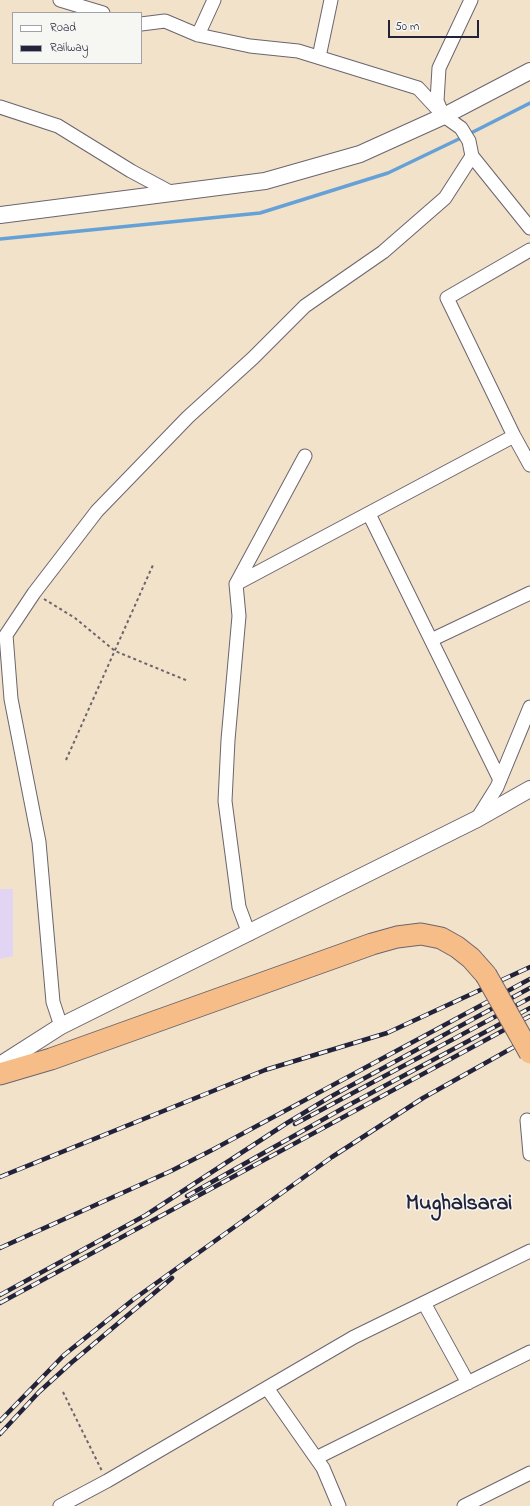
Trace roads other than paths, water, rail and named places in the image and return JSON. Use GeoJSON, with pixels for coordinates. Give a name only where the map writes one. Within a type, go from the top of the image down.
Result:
{"type":"FeatureCollection","features":[{"type":"Feature","properties":{"kind":"highway"},"geometry":{"type":"LineString","coordinates":[[0,1074],[51,1059],[365,947],[397,938],[421,934],[441,938],[457,947],[471,958],[486,975],[530,1053]]}},
{"type":"Feature","properties":{"kind":"street"},"geometry":{"type":"LineString","coordinates":[[198,35],[214,0]]}},
{"type":"Feature","properties":{"kind":"street"},"geometry":{"type":"LineString","coordinates":[[319,57],[330,0]]}},
{"type":"Feature","properties":{"kind":"street"},"geometry":{"type":"LineString","coordinates":[[444,116],[438,101],[439,68],[471,0]]}},
{"type":"Feature","properties":{"kind":"street"},"geometry":{"type":"LineString","coordinates":[[64,1],[100,12]]}},
{"type":"Feature","properties":{"kind":"street"},"geometry":{"type":"LineString","coordinates":[[142,24],[165,21],[198,35],[250,46],[298,51],[418,88],[444,116],[466,136],[472,156],[530,228]]}},
{"type":"Feature","properties":{"kind":"street"},"geometry":{"type":"LineString","coordinates":[[0,215],[265,181],[360,154],[444,116],[530,70]]}},
{"type":"Feature","properties":{"kind":"street"},"geometry":{"type":"LineString","coordinates":[[0,107],[58,126],[131,171],[172,193]]}},
{"type":"Feature","properties":{"kind":"street"},"geometry":{"type":"LineString","coordinates":[[61,1026],[53,1002],[39,842],[11,699],[3,634],[97,511],[188,417],[253,358],[305,306],[383,252],[445,198],[472,156]]}},
{"type":"Feature","properties":{"kind":"street"},"geometry":{"type":"LineString","coordinates":[[530,250],[447,298],[514,436],[530,464]]}},
{"type":"Feature","properties":{"kind":"street"},"geometry":{"type":"LineString","coordinates":[[236,584],[514,436]]}},
{"type":"Feature","properties":{"kind":"street"},"geometry":{"type":"LineString","coordinates":[[249,934],[239,906],[225,801],[228,740],[239,616],[236,584],[305,456]]}},
{"type":"Feature","properties":{"kind":"street"},"geometry":{"type":"LineString","coordinates":[[369,514],[500,780]]}},
{"type":"Feature","properties":{"kind":"street"},"geometry":{"type":"LineString","coordinates":[[431,640],[530,593]]}},
{"type":"Feature","properties":{"kind":"street"},"geometry":{"type":"LineString","coordinates":[[477,819],[500,780],[525,730],[530,707]]}},
{"type":"Feature","properties":{"kind":"street"},"geometry":{"type":"LineString","coordinates":[[0,1065],[61,1026],[249,934],[477,819],[530,789]]}},
{"type":"Feature","properties":{"kind":"street"},"geometry":{"type":"LineString","coordinates":[[527,1120],[530,1154]]}},
{"type":"Feature","properties":{"kind":"street"},"geometry":{"type":"LineString","coordinates":[[60,1506],[107,1481],[354,1337],[530,1251]]}},
{"type":"Feature","properties":{"kind":"street"},"geometry":{"type":"LineString","coordinates":[[424,1303],[468,1383]]}},
{"type":"Feature","properties":{"kind":"street"},"geometry":{"type":"LineString","coordinates":[[316,1458],[530,1352]]}},
{"type":"Feature","properties":{"kind":"street"},"geometry":{"type":"LineString","coordinates":[[266,1388],[323,1468],[339,1506]]}},
{"type":"Feature","properties":{"kind":"street"},"geometry":{"type":"LineString","coordinates":[[464,1506],[530,1473]]}},
{"type":"Feature","properties":{"kind":"waterway"},"geometry":{"type":"LineString","coordinates":[[469,134],[530,103]]}},
{"type":"Feature","properties":{"kind":"waterway"},"geometry":{"type":"LineString","coordinates":[[0,239],[260,213],[388,173],[463,137]]}},
{"type":"Feature","properties":{"kind":"railway"},"geometry":{"type":"LineString","coordinates":[[0,1177],[265,1070],[387,1033],[530,967]]}},
{"type":"Feature","properties":{"kind":"railway"},"geometry":{"type":"LineString","coordinates":[[0,1248],[171,1171],[530,979]]}},
{"type":"Feature","properties":{"kind":"railway"},"geometry":{"type":"LineString","coordinates":[[0,1295],[146,1215],[287,1123],[330,1097],[530,988]]}},
{"type":"Feature","properties":{"kind":"railway"},"geometry":{"type":"LineString","coordinates":[[295,1124],[530,998]]}},
{"type":"Feature","properties":{"kind":"railway"},"geometry":{"type":"LineString","coordinates":[[187,1196],[347,1106],[530,1008]]}},
{"type":"Feature","properties":{"kind":"railway"},"geometry":{"type":"LineString","coordinates":[[0,1303],[530,1016]]}},
{"type":"Feature","properties":{"kind":"railway"},"geometry":{"type":"LineString","coordinates":[[0,1421],[64,1355],[134,1299],[332,1157],[423,1098],[530,1038]]}},
{"type":"Feature","properties":{"kind":"railway"},"geometry":{"type":"LineString","coordinates":[[0,1434],[39,1392],[172,1278]]}},
{"type":"Feature","properties":{"kind":"district","name":"Mughalsarai"},"geometry":{"type":"Point","coordinates":[459,1205]}}]}
